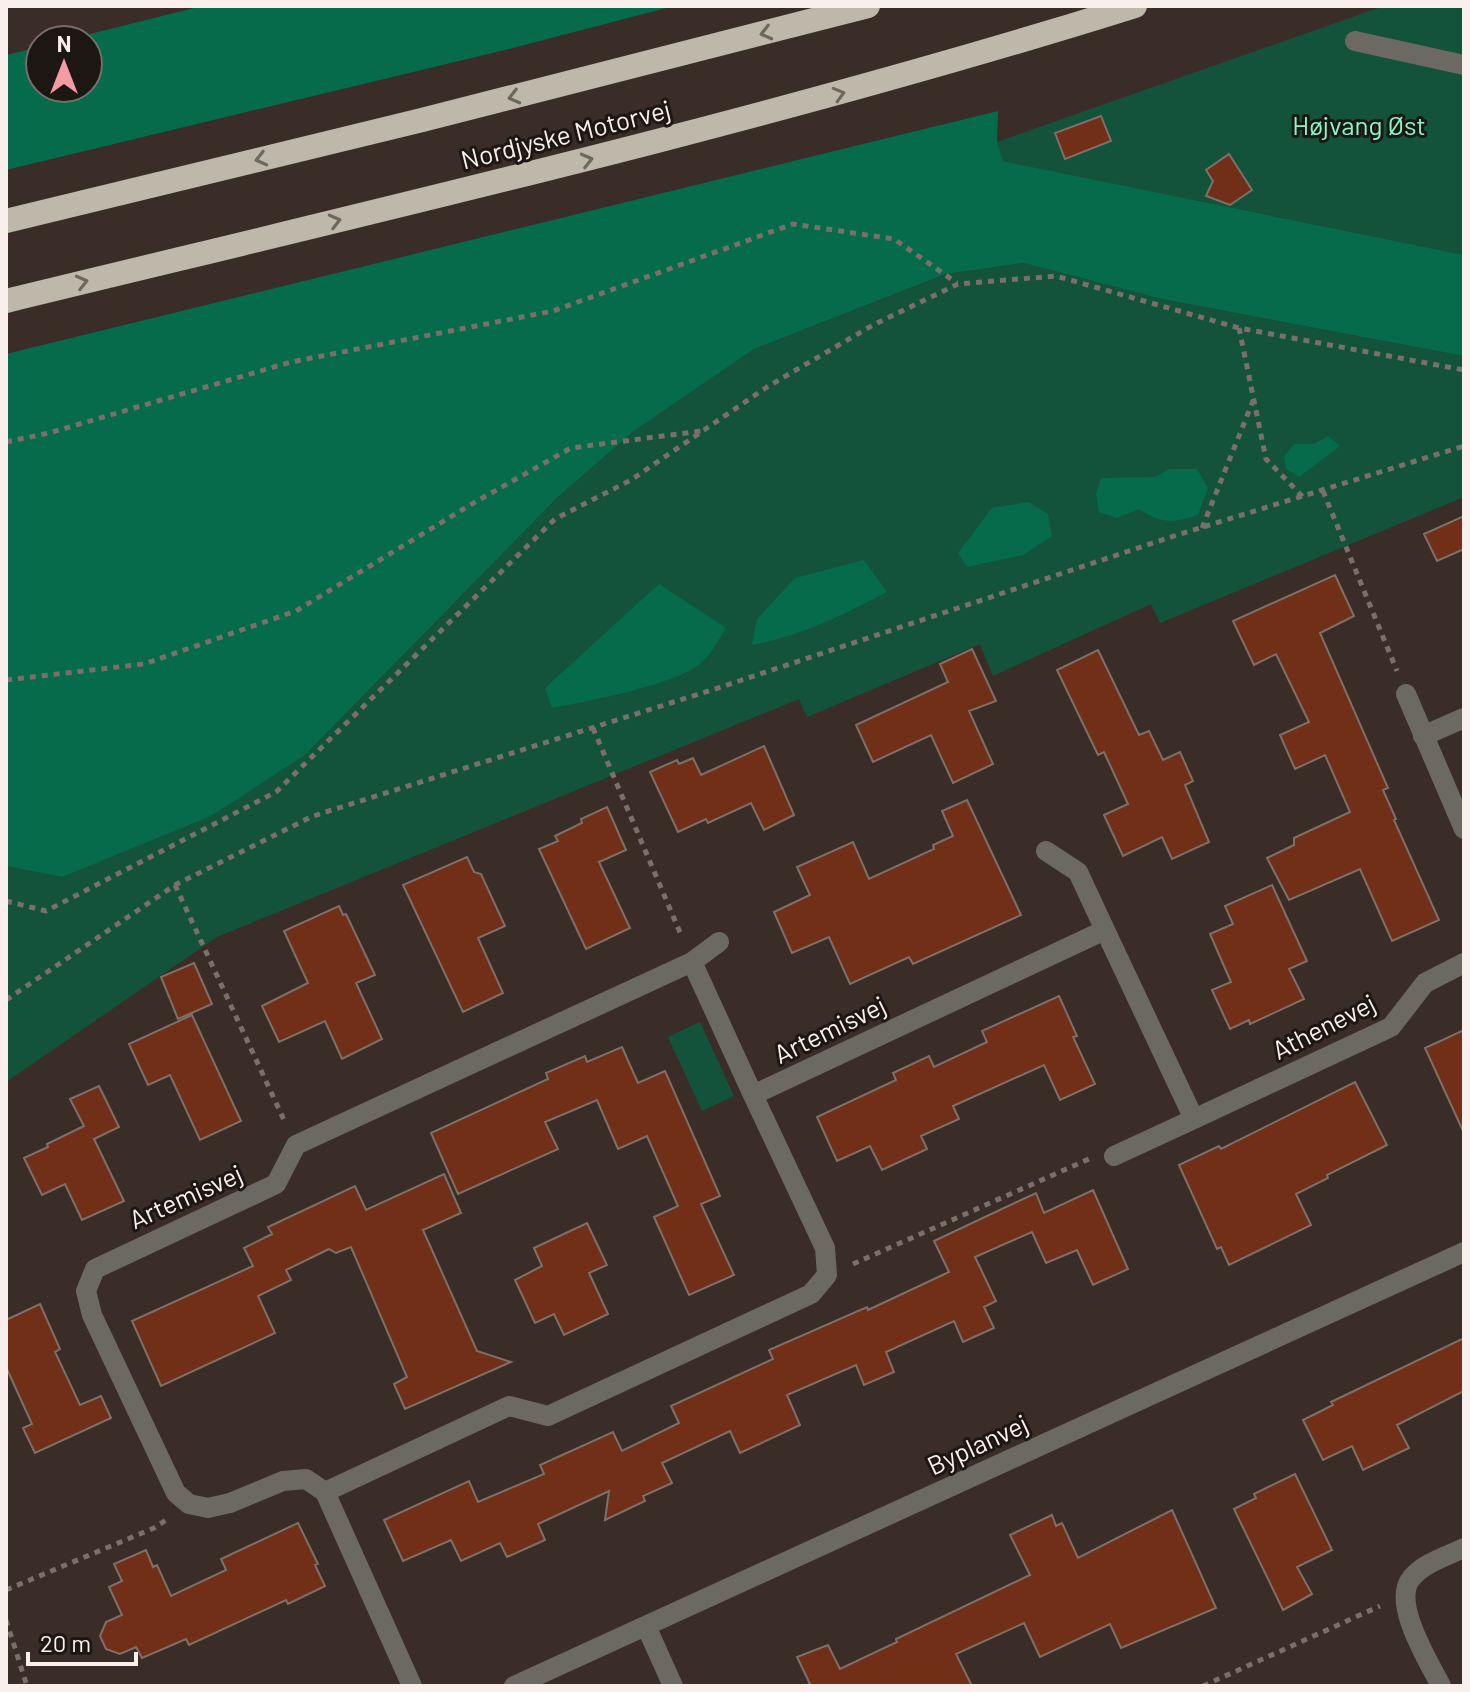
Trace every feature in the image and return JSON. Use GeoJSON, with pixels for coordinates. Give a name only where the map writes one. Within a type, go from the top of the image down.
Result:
{"type":"FeatureCollection","features":[{"type":"Feature","properties":{"kind":"highway","name":"Nordjyske Motorvej"},"geometry":{"type":"LineString","coordinates":[[6,221],[422,120],[868,6]]}},
{"type":"Feature","properties":{"kind":"highway","name":"Nordjyske Motorvej"},"geometry":{"type":"LineString","coordinates":[[6,301],[621,151],[977,55],[1135,6]]}},
{"type":"Feature","properties":{"kind":"street"},"geometry":{"type":"LineString","coordinates":[[1355,41],[1464,65]]}},
{"type":"Feature","properties":{"kind":"street"},"geometry":{"type":"LineString","coordinates":[[1406,694],[1464,829]]}},
{"type":"Feature","properties":{"kind":"street"},"geometry":{"type":"LineString","coordinates":[[1423,736],[1464,718]]}},
{"type":"Feature","properties":{"kind":"street"},"geometry":{"type":"LineString","coordinates":[[1046,851],[1078,872],[1194,1119]]}},
{"type":"Feature","properties":{"kind":"street","name":"Artemisvej"},"geometry":{"type":"LineString","coordinates":[[753,1095],[1105,930]]}},
{"type":"Feature","properties":{"kind":"street"},"geometry":{"type":"LineString","coordinates":[[296,1145],[692,962],[719,942]]}},
{"type":"Feature","properties":{"kind":"street","name":"Artemisvej"},"geometry":{"type":"LineString","coordinates":[[692,962],[825,1248],[827,1275]]}},
{"type":"Feature","properties":{"kind":"street","name":"Athenevej"},"geometry":{"type":"LineString","coordinates":[[1114,1156],[1391,1027],[1425,983],[1464,963]]}},
{"type":"Feature","properties":{"kind":"street","name":"Artemisvej"},"geometry":{"type":"LineString","coordinates":[[189,1504],[176,1493],[168,1478],[92,1315],[86,1291],[95,1269],[276,1184],[296,1145]]}},
{"type":"Feature","properties":{"kind":"street","name":"Byplanvej"},"geometry":{"type":"LineString","coordinates":[[514,1686],[1464,1252]]}},
{"type":"Feature","properties":{"kind":"street"},"geometry":{"type":"LineString","coordinates":[[325,1492],[509,1406],[548,1416],[811,1294],[827,1275]]}},
{"type":"Feature","properties":{"kind":"street"},"geometry":{"type":"LineString","coordinates":[[189,1504],[208,1508],[230,1503],[283,1481],[306,1479],[325,1492],[412,1686]]}},
{"type":"Feature","properties":{"kind":"street"},"geometry":{"type":"LineString","coordinates":[[1441,1686],[1405,1602],[1409,1581],[1425,1567],[1464,1548]]}},
{"type":"Feature","properties":{"kind":"street"},"geometry":{"type":"LineString","coordinates":[[646,1626],[673,1686]]}},
{"type":"Feature","properties":{"kind":"path"},"geometry":{"type":"LineString","coordinates":[[6,442],[49,433],[291,362],[553,311],[793,224],[894,239],[958,284]]}},
{"type":"Feature","properties":{"kind":"path"},"geometry":{"type":"LineString","coordinates":[[6,901],[46,911],[276,792],[555,519],[631,480],[767,387],[873,325],[958,284],[1056,276],[1239,328],[1464,370]]}},
{"type":"Feature","properties":{"kind":"path"},"geometry":{"type":"LineString","coordinates":[[1239,328],[1266,459],[1303,497]]}},
{"type":"Feature","properties":{"kind":"path"},"geometry":{"type":"LineString","coordinates":[[1202,528],[1254,400]]}},
{"type":"Feature","properties":{"kind":"path"},"geometry":{"type":"LineString","coordinates":[[6,680],[144,664],[296,611],[470,505],[571,448],[704,430]]}},
{"type":"Feature","properties":{"kind":"path"},"geometry":{"type":"LineString","coordinates":[[6,1000],[175,885],[313,816],[1464,446]]}},
{"type":"Feature","properties":{"kind":"path"},"geometry":{"type":"LineString","coordinates":[[1323,491],[1406,694]]}},
{"type":"Feature","properties":{"kind":"path"},"geometry":{"type":"LineString","coordinates":[[593,728],[692,962]]}},
{"type":"Feature","properties":{"kind":"path"},"geometry":{"type":"LineString","coordinates":[[175,885],[296,1145]]}},
{"type":"Feature","properties":{"kind":"path"},"geometry":{"type":"LineString","coordinates":[[827,1275],[1094,1157],[1114,1156]]}},
{"type":"Feature","properties":{"kind":"path"},"geometry":{"type":"LineString","coordinates":[[6,1590],[154,1528],[189,1504]]}},
{"type":"Feature","properties":{"kind":"path"},"geometry":{"type":"LineString","coordinates":[[1203,1686],[1379,1606],[1405,1602]]}},
{"type":"Feature","properties":{"kind":"path"},"geometry":{"type":"LineString","coordinates":[[6,1620],[27,1686]]}},
{"type":"Feature","properties":{"kind":"green space"},"geometry":{"type":"Polygon","coordinates":[[[202,6],[674,6],[513,48],[6,170],[6,55],[24,51],[24,104],[104,104],[104,30],[202,6]]]}},
{"type":"Feature","properties":{"kind":"green space","name":"Højvang Øst"},"geometry":{"type":"Polygon","coordinates":[[[1384,6],[1464,6],[1464,255],[1003,161],[997,142],[1384,6]]]}},
{"type":"Feature","properties":{"kind":"green space"},"geometry":{"type":"Polygon","coordinates":[[[998,111],[997,142],[1003,161],[1464,255],[1464,356],[1162,299],[1024,263],[946,274],[754,349],[634,431],[559,496],[305,755],[211,816],[62,877],[6,866],[6,354],[998,111]]]}},
{"type":"Feature","properties":{"kind":"green space"},"geometry":{"type":"Polygon","coordinates":[[[1024,263],[1162,299],[1464,356],[1464,497],[1160,623],[1151,604],[993,676],[980,644],[807,717],[799,699],[217,937],[6,1082],[6,866],[62,877],[305,755],[559,496],[634,431],[754,349],[947,274],[1024,263]]]}},
{"type":"Feature","properties":{"kind":"green space"},"geometry":{"type":"Polygon","coordinates":[[[1328,436],[1340,446],[1299,477],[1286,469],[1284,456],[1294,444],[1314,444],[1328,436]]]}},
{"type":"Feature","properties":{"kind":"green space"},"geometry":{"type":"Polygon","coordinates":[[[1169,469],[1197,469],[1208,488],[1198,515],[1167,521],[1139,509],[1117,518],[1099,512],[1096,494],[1101,478],[1155,477],[1169,469]]]}},
{"type":"Feature","properties":{"kind":"green space"},"geometry":{"type":"Polygon","coordinates":[[[1028,502],[1048,514],[1052,536],[1023,555],[967,567],[958,553],[992,508],[1028,502]]]}},
{"type":"Feature","properties":{"kind":"green space"},"geometry":{"type":"Polygon","coordinates":[[[864,560],[887,592],[805,630],[752,645],[757,619],[795,578],[864,560]]]}},
{"type":"Feature","properties":{"kind":"green space"},"geometry":{"type":"Polygon","coordinates":[[[659,584],[726,628],[708,656],[689,671],[652,685],[552,708],[545,688],[659,584]]]}},
{"type":"Feature","properties":{"kind":"green space"},"geometry":{"type":"Polygon","coordinates":[[[700,1022],[734,1096],[702,1111],[668,1037],[700,1022]]]}},
{"type":"Feature","properties":{"kind":"building"},"geometry":{"type":"Polygon","coordinates":[[[1101,116],[1111,141],[1065,159],[1055,133],[1101,116]]]}},
{"type":"Feature","properties":{"kind":"building"},"geometry":{"type":"Polygon","coordinates":[[[1229,154],[1252,190],[1230,205],[1206,196],[1213,181],[1206,170],[1229,154]]]}},
{"type":"Feature","properties":{"kind":"building"},"geometry":{"type":"Polygon","coordinates":[[[1464,516],[1464,549],[1437,561],[1424,534],[1464,516]]]}},
{"type":"Feature","properties":{"kind":"building"},"geometry":{"type":"Polygon","coordinates":[[[1335,575],[1354,616],[1320,633],[1388,788],[1383,790],[1394,820],[1439,920],[1392,941],[1360,869],[1289,900],[1267,858],[1294,845],[1294,838],[1350,812],[1325,755],[1295,769],[1280,735],[1309,722],[1276,654],[1254,665],[1233,621],[1335,575]]]}},
{"type":"Feature","properties":{"kind":"building"},"geometry":{"type":"Polygon","coordinates":[[[972,649],[996,701],[969,711],[993,764],[953,783],[931,735],[873,762],[856,725],[948,682],[940,664],[972,649]]]}},
{"type":"Feature","properties":{"kind":"building"},"geometry":{"type":"Polygon","coordinates":[[[1098,650],[1139,735],[1149,731],[1163,760],[1180,752],[1193,781],[1185,785],[1209,842],[1172,859],[1162,837],[1123,856],[1104,815],[1128,804],[1104,752],[1098,755],[1057,670],[1098,650]]]}},
{"type":"Feature","properties":{"kind":"building"},"geometry":{"type":"Polygon","coordinates":[[[764,746],[794,815],[764,830],[751,803],[708,823],[706,819],[678,832],[650,772],[677,760],[679,764],[693,758],[701,775],[764,746]]]}},
{"type":"Feature","properties":{"kind":"building"},"geometry":{"type":"Polygon","coordinates":[[[967,800],[1021,915],[913,964],[909,957],[850,984],[829,937],[792,953],[774,912],[810,895],[797,867],[853,842],[869,879],[934,849],[933,845],[953,836],[942,811],[967,800]]]}},
{"type":"Feature","properties":{"kind":"building"},"geometry":{"type":"Polygon","coordinates":[[[607,807],[626,850],[599,862],[630,928],[586,949],[539,849],[558,841],[555,836],[582,823],[581,819],[607,807]]]}},
{"type":"Feature","properties":{"kind":"building"},"geometry":{"type":"Polygon","coordinates":[[[467,857],[474,872],[481,874],[505,926],[478,938],[503,993],[463,1012],[403,885],[467,857]]]}},
{"type":"Feature","properties":{"kind":"building"},"geometry":{"type":"Polygon","coordinates":[[[1272,885],[1307,961],[1289,969],[1304,999],[1250,1024],[1249,1020],[1230,1029],[1212,990],[1231,982],[1210,934],[1233,924],[1225,906],[1272,885]]]}},
{"type":"Feature","properties":{"kind":"building"},"geometry":{"type":"Polygon","coordinates":[[[339,906],[343,915],[346,914],[375,975],[356,983],[382,1039],[342,1059],[325,1021],[279,1042],[262,1006],[308,983],[284,931],[339,906]]]}},
{"type":"Feature","properties":{"kind":"building"},"geometry":{"type":"Polygon","coordinates":[[[194,963],[212,1004],[178,1019],[161,977],[194,963]]]}},
{"type":"Feature","properties":{"kind":"building"},"geometry":{"type":"Polygon","coordinates":[[[1059,996],[1077,1036],[1073,1037],[1095,1084],[1060,1100],[1044,1065],[953,1106],[959,1119],[921,1136],[927,1149],[882,1170],[870,1146],[837,1161],[817,1117],[896,1080],[893,1073],[929,1056],[934,1067],[987,1042],[982,1031],[1059,996]]]}},
{"type":"Feature","properties":{"kind":"building"},"geometry":{"type":"Polygon","coordinates":[[[192,1015],[241,1121],[200,1140],[170,1075],[148,1085],[129,1044],[192,1015]]]}},
{"type":"Feature","properties":{"kind":"building"},"geometry":{"type":"Polygon","coordinates":[[[1464,1030],[1464,1133],[1425,1048],[1464,1030]]]}},
{"type":"Feature","properties":{"kind":"building"},"geometry":{"type":"Polygon","coordinates":[[[622,1047],[638,1083],[665,1071],[720,1196],[701,1204],[734,1275],[689,1295],[654,1217],[678,1206],[647,1136],[618,1149],[597,1100],[545,1122],[558,1149],[458,1194],[431,1133],[548,1079],[546,1073],[585,1056],[587,1062],[622,1047]]]}},
{"type":"Feature","properties":{"kind":"building"},"geometry":{"type":"Polygon","coordinates":[[[1355,1082],[1387,1145],[1296,1194],[1311,1225],[1229,1265],[1221,1247],[1217,1249],[1179,1165],[1219,1146],[1221,1149],[1355,1082]]]}},
{"type":"Feature","properties":{"kind":"building"},"geometry":{"type":"Polygon","coordinates":[[[99,1086],[119,1127],[94,1139],[124,1201],[82,1220],[65,1184],[42,1195],[24,1158],[84,1126],[70,1099],[99,1086]]]}},
{"type":"Feature","properties":{"kind":"building"},"geometry":{"type":"Polygon","coordinates":[[[444,1174],[461,1213],[423,1230],[477,1351],[511,1362],[405,1409],[394,1384],[407,1377],[351,1247],[336,1253],[329,1249],[286,1270],[291,1280],[258,1296],[275,1333],[161,1386],[132,1321],[253,1266],[244,1248],[272,1234],[268,1227],[355,1186],[366,1210],[444,1174]]]}},
{"type":"Feature","properties":{"kind":"building"},"geometry":{"type":"Polygon","coordinates":[[[1093,1190],[1128,1269],[1093,1285],[1077,1250],[1046,1263],[1032,1232],[975,1257],[996,1301],[984,1307],[994,1328],[963,1342],[954,1321],[886,1352],[894,1372],[864,1385],[856,1365],[787,1395],[800,1425],[740,1453],[730,1431],[662,1463],[672,1483],[643,1496],[645,1501],[605,1520],[609,1491],[538,1524],[545,1540],[507,1557],[500,1543],[461,1561],[451,1540],[403,1561],[384,1520],[469,1481],[478,1502],[544,1474],[540,1465],[613,1432],[622,1451],[679,1423],[671,1406],[773,1359],[769,1350],[867,1307],[868,1310],[949,1272],[934,1241],[1036,1193],[1044,1213],[1093,1190]]]}},
{"type":"Feature","properties":{"kind":"building"},"geometry":{"type":"Polygon","coordinates":[[[587,1223],[607,1265],[589,1273],[608,1314],[564,1335],[554,1314],[535,1323],[515,1280],[542,1266],[534,1248],[587,1223]]]}},
{"type":"Feature","properties":{"kind":"building"},"geometry":{"type":"Polygon","coordinates":[[[40,1304],[60,1349],[55,1352],[80,1405],[101,1396],[111,1418],[35,1453],[23,1428],[32,1424],[6,1367],[6,1320],[40,1304]]]}},
{"type":"Feature","properties":{"kind":"building"},"geometry":{"type":"Polygon","coordinates":[[[1464,1338],[1464,1391],[1397,1425],[1409,1448],[1363,1470],[1352,1446],[1323,1460],[1303,1420],[1333,1405],[1331,1402],[1464,1338]]]}},
{"type":"Feature","properties":{"kind":"building"},"geometry":{"type":"Polygon","coordinates":[[[1295,1474],[1332,1550],[1297,1567],[1312,1594],[1283,1610],[1234,1509],[1256,1498],[1254,1494],[1295,1474]]]}},
{"type":"Feature","properties":{"kind":"building"},"geometry":{"type":"Polygon","coordinates":[[[1172,1510],[1216,1608],[1121,1648],[1110,1624],[1040,1657],[1024,1623],[956,1654],[972,1686],[805,1686],[810,1684],[797,1657],[828,1645],[840,1669],[1030,1575],[1010,1535],[1052,1515],[1056,1526],[1062,1523],[1078,1558],[1172,1510]]]}},
{"type":"Feature","properties":{"kind":"building"},"geometry":{"type":"Polygon","coordinates":[[[298,1523],[325,1586],[288,1604],[286,1600],[189,1645],[186,1639],[142,1658],[136,1647],[120,1654],[106,1649],[100,1636],[106,1622],[122,1615],[109,1587],[122,1581],[114,1564],[146,1550],[153,1567],[157,1565],[171,1596],[226,1570],[221,1559],[298,1523]]]}}]}
